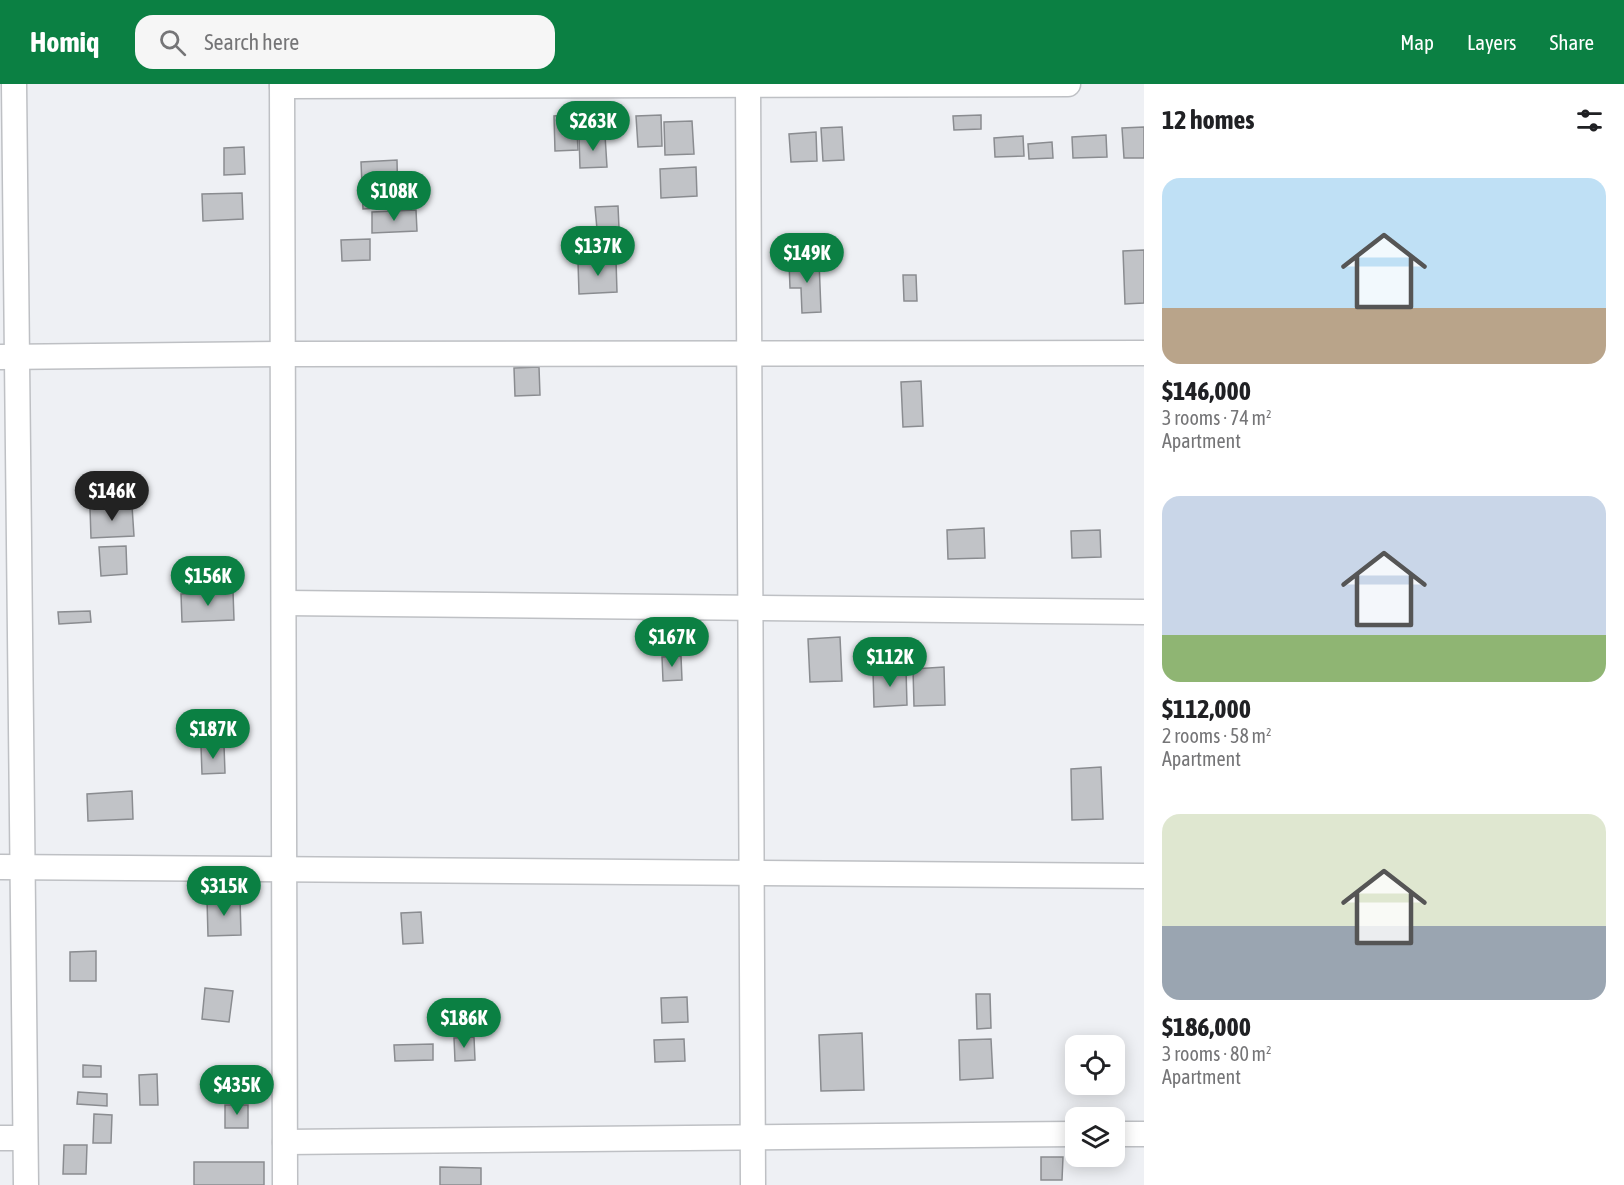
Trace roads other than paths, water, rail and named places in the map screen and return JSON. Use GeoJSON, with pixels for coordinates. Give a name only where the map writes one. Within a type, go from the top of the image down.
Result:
{"type":"FeatureCollection","features":[{"type":"Feature","properties":{"kind":"street"},"geometry":{"type":"LineString","coordinates":[[14,84],[8,358],[11,866],[26,1138],[26,1185]]}},
{"type":"Feature","properties":{"kind":"street"},"geometry":{"type":"LineString","coordinates":[[748,84],[753,1185]]}},
{"type":"Feature","properties":{"kind":"street"},"geometry":{"type":"LineString","coordinates":[[285,1185],[282,85],[1068,84]]}},
{"type":"Feature","properties":{"kind":"street"},"geometry":{"type":"LineString","coordinates":[[8,358],[283,354],[1144,353]]}},
{"type":"Feature","properties":{"kind":"street"},"geometry":{"type":"LineString","coordinates":[[284,603],[1144,612]]}},
{"type":"Feature","properties":{"kind":"street"},"geometry":{"type":"LineString","coordinates":[[11,866],[1144,876]]}},
{"type":"Feature","properties":{"kind":"street"},"geometry":{"type":"LineString","coordinates":[[285,1142],[1065,1134]]}},
{"type":"Feature","properties":{"kind":"street"},"geometry":{"type":"LineString","coordinates":[[1125,1134],[1144,1134]]}},
{"type":"Feature","properties":{"kind":"street"},"geometry":{"type":"LineString","coordinates":[[0,1138],[26,1138]]}}]}
